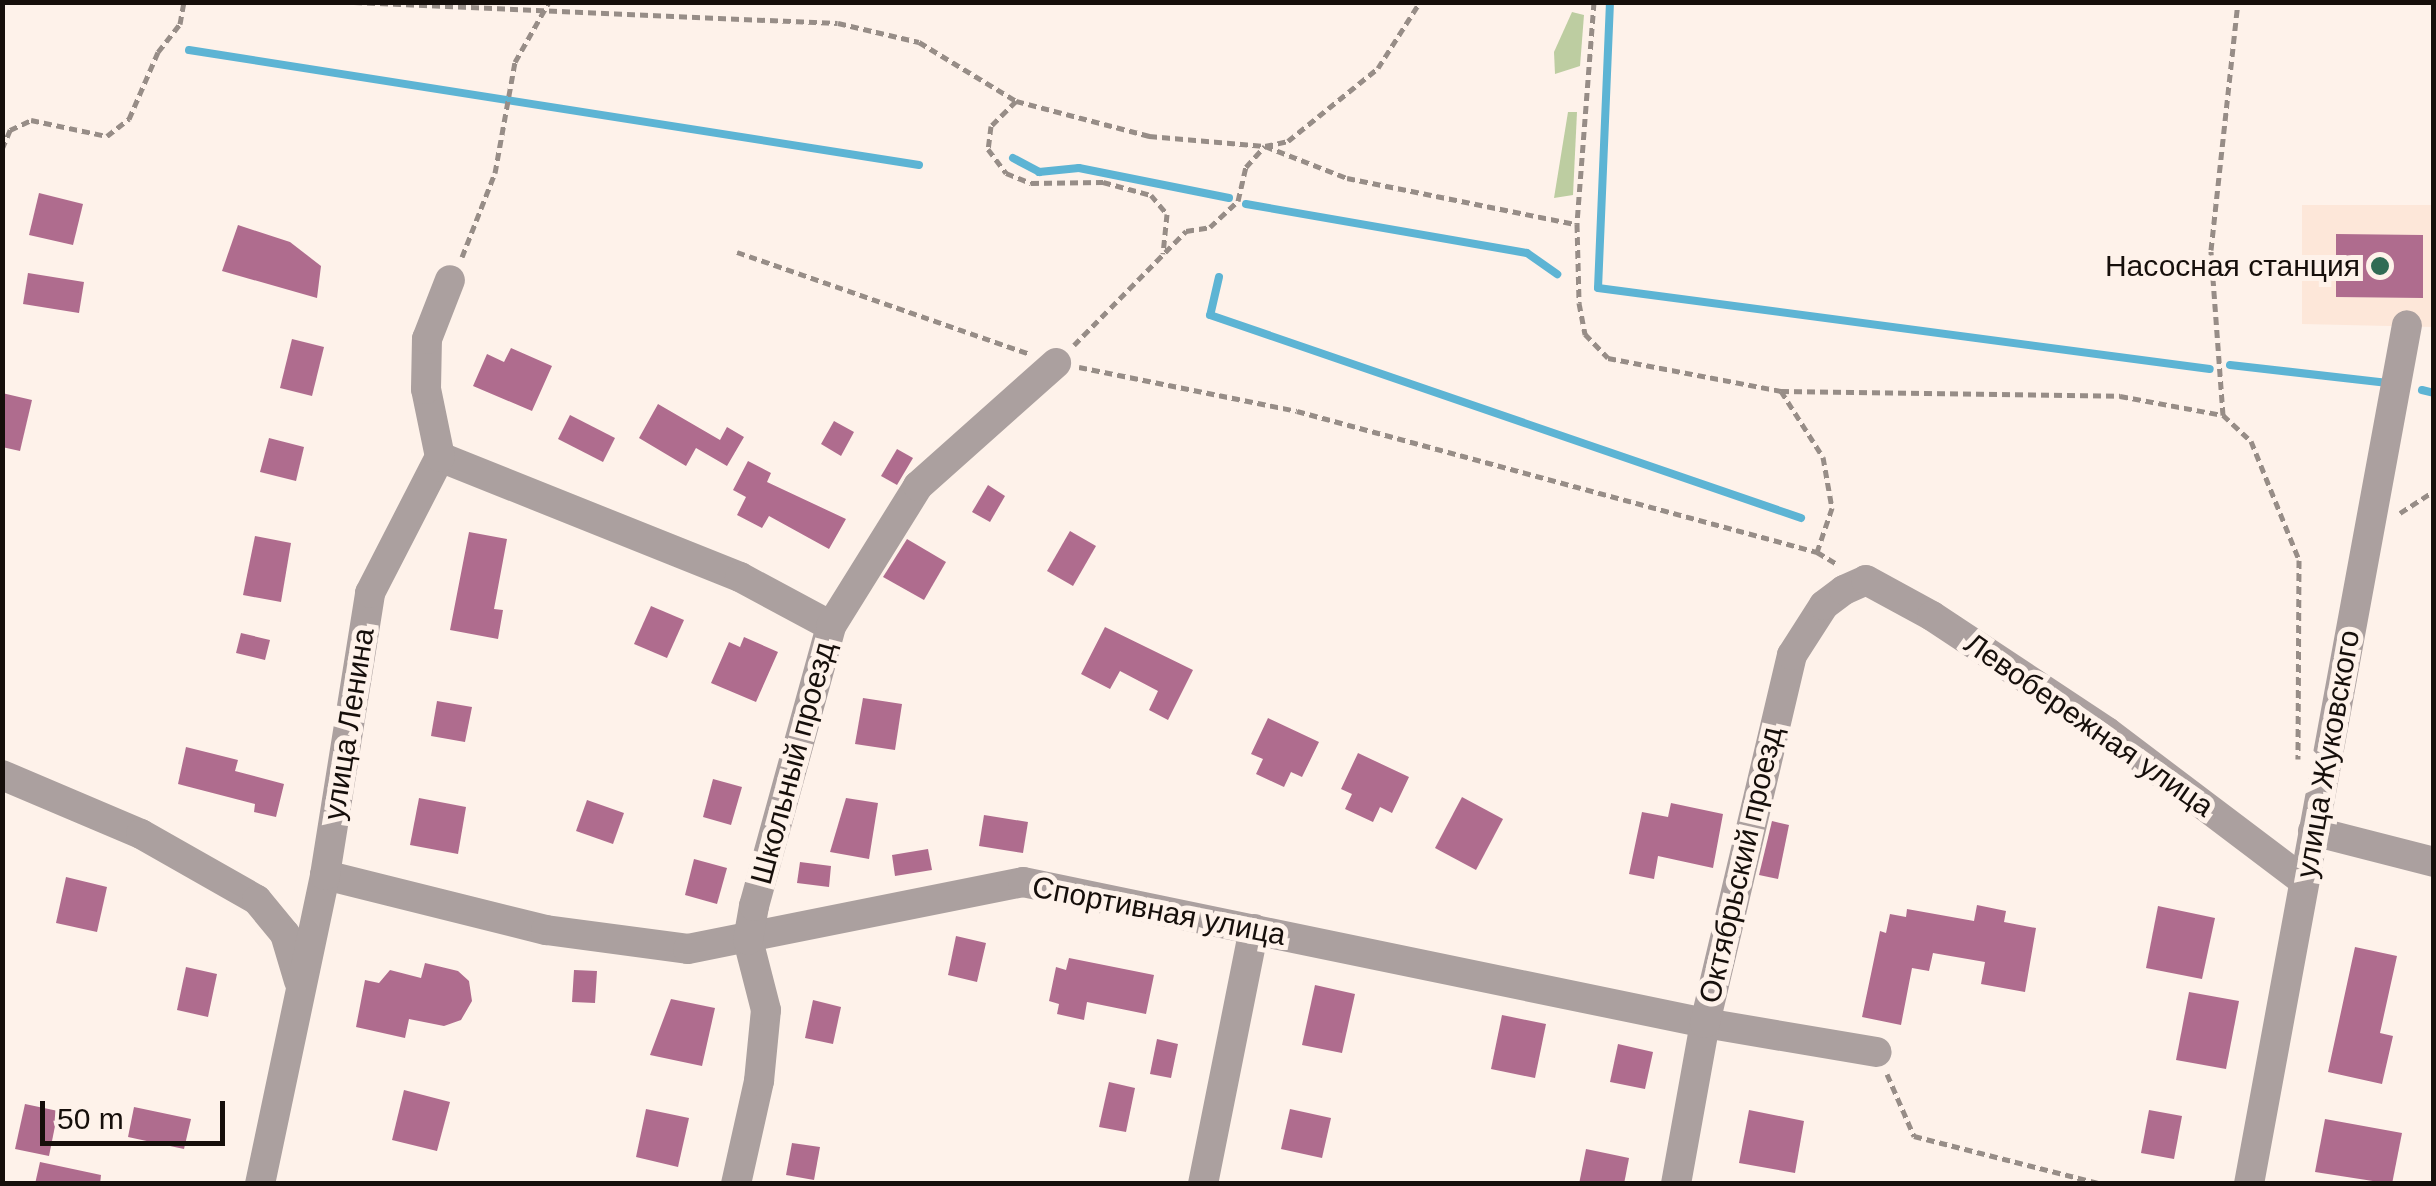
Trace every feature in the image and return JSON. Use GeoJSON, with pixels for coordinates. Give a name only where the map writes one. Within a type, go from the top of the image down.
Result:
{"type":"FeatureCollection","features":[{"type":"Feature","properties":{"kind":"street"},"geometry":{"type":"LineString","coordinates":[[450,280],[427,339],[426,389],[440,457],[740,577],[831,626]]}},
{"type":"Feature","properties":{"kind":"street","name":"улица Жуковского"},"geometry":{"type":"LineString","coordinates":[[2248,1184],[2407,326]]}},
{"type":"Feature","properties":{"kind":"street","name":"Школьный проезд"},"geometry":{"type":"LineString","coordinates":[[736,1184],[760,1080],[766,1010],[748,940],[831,626],[918,486],[1056,362]]}},
{"type":"Feature","properties":{"kind":"street","name":"улица Ленина"},"geometry":{"type":"LineString","coordinates":[[260,1184],[325,875],[370,593],[440,457]]}},
{"type":"Feature","properties":{"kind":"street","name":"Левобережная улица"},"geometry":{"type":"LineString","coordinates":[[1866,580],[2107,732],[2304,881]]}},
{"type":"Feature","properties":{"kind":"street","name":"Октябрьский проезд"},"geometry":{"type":"LineString","coordinates":[[1676,1184],[1706,1023],[1792,655],[1824,605],[1866,580]]}},
{"type":"Feature","properties":{"kind":"street"},"geometry":{"type":"LineString","coordinates":[[2,775],[141,834],[257,900],[284,934],[300,984]]}},
{"type":"Feature","properties":{"kind":"street"},"geometry":{"type":"LineString","coordinates":[[2314,832],[2434,862]]}},
{"type":"Feature","properties":{"kind":"street","name":"Спортивная улица"},"geometry":{"type":"LineString","coordinates":[[325,875],[580,936],[688,949],[1023,882],[1706,1023],[1876,1052]]}},
{"type":"Feature","properties":{"kind":"street"},"geometry":{"type":"LineString","coordinates":[[1203,1184],[1254,929]]}},
{"type":"Feature","properties":{"kind":"path"},"geometry":{"type":"LineString","coordinates":[[2,149],[10,130],[32,120],[106,136],[128,119],[158,52],[180,24],[184,2]]}},
{"type":"Feature","properties":{"kind":"path"},"geometry":{"type":"LineString","coordinates":[[354,2],[548,5],[838,23],[919,42],[1016,101],[1150,136],[1266,146],[1347,178],[1578,224]]}},
{"type":"Feature","properties":{"kind":"path"},"geometry":{"type":"LineString","coordinates":[[1056,362],[1186,231],[1210,227],[1238,201],[1246,167],[1266,146],[1288,141],[1378,68],[1420,2]]}},
{"type":"Feature","properties":{"kind":"path"},"geometry":{"type":"LineString","coordinates":[[1594,2],[1578,224],[1585,334],[1608,358],[1781,391],[2120,396],[2223,415],[2250,441],[2299,560],[2299,776]]}},
{"type":"Feature","properties":{"kind":"path"},"geometry":{"type":"LineString","coordinates":[[2223,415],[2212,250],[2217,148],[2229,104],[2238,2]]}},
{"type":"Feature","properties":{"kind":"path"},"geometry":{"type":"LineString","coordinates":[[450,280],[495,173],[516,62],[548,5]]}},
{"type":"Feature","properties":{"kind":"path"},"geometry":{"type":"LineString","coordinates":[[1016,101],[992,126],[988,149],[1006,174],[1031,182],[1103,182],[1151,194],[1166,214],[1163,255]]}},
{"type":"Feature","properties":{"kind":"path"},"geometry":{"type":"LineString","coordinates":[[737,252],[1056,362],[1297,411],[1817,552],[1866,580]]}},
{"type":"Feature","properties":{"kind":"path"},"geometry":{"type":"LineString","coordinates":[[1781,391],[1823,457],[1832,508],[1817,552]]}},
{"type":"Feature","properties":{"kind":"path"},"geometry":{"type":"LineString","coordinates":[[1876,1052],[1914,1136],[2102,1184]]}},
{"type":"Feature","properties":{"kind":"shaded area"},"geometry":{"type":"Polygon","coordinates":[[[2302,205],[2433,205],[2433,327],[2302,324],[2302,205]]]}},
{"type":"Feature","properties":{"kind":"green space"},"geometry":{"type":"Polygon","coordinates":[[[1572,12],[1584,15],[1580,66],[1555,74],[1554,52],[1572,12]]]}},
{"type":"Feature","properties":{"kind":"green space"},"geometry":{"type":"Polygon","coordinates":[[[1568,112],[1577,112],[1573,195],[1554,198],[1568,112]]]}},
{"type":"Feature","properties":{"kind":"building"},"geometry":{"type":"Polygon","coordinates":[[[39,193],[83,204],[73,245],[29,235],[39,193]]]}},
{"type":"Feature","properties":{"kind":"building"},"geometry":{"type":"Polygon","coordinates":[[[238,225],[290,242],[321,266],[317,298],[222,271],[238,225]]]}},
{"type":"Feature","properties":{"kind":"building","name":"Насосная станция"},"geometry":{"type":"Polygon","coordinates":[[[2336,234],[2423,235],[2423,298],[2336,297],[2336,234]]]}},
{"type":"Feature","properties":{"kind":"building"},"geometry":{"type":"Polygon","coordinates":[[[28,273],[84,282],[79,313],[23,304],[28,273]]]}},
{"type":"Feature","properties":{"kind":"building"},"geometry":{"type":"Polygon","coordinates":[[[292,339],[324,347],[312,396],[280,388],[292,339]]]}},
{"type":"Feature","properties":{"kind":"building"},"geometry":{"type":"Polygon","coordinates":[[[511,348],[552,366],[532,411],[473,386],[487,354],[504,362],[511,348]]]}},
{"type":"Feature","properties":{"kind":"building"},"geometry":{"type":"Polygon","coordinates":[[[2,393],[32,400],[20,451],[2,447],[2,393]]]}},
{"type":"Feature","properties":{"kind":"building"},"geometry":{"type":"Polygon","coordinates":[[[658,404],[720,440],[727,427],[744,437],[727,466],[696,448],[686,466],[639,438],[658,404]]]}},
{"type":"Feature","properties":{"kind":"building"},"geometry":{"type":"Polygon","coordinates":[[[570,415],[615,438],[603,462],[558,439],[570,415]]]}},
{"type":"Feature","properties":{"kind":"building"},"geometry":{"type":"Polygon","coordinates":[[[834,421],[854,432],[841,456],[821,444],[834,421]]]}},
{"type":"Feature","properties":{"kind":"building"},"geometry":{"type":"Polygon","coordinates":[[[269,438],[304,447],[296,481],[260,472],[269,438]]]}},
{"type":"Feature","properties":{"kind":"building"},"geometry":{"type":"Polygon","coordinates":[[[897,449],[913,458],[897,485],[881,476],[897,449]]]}},
{"type":"Feature","properties":{"kind":"building"},"geometry":{"type":"Polygon","coordinates":[[[748,461],[771,473],[767,482],[846,519],[829,549],[769,516],[762,528],[737,515],[746,497],[733,490],[748,461]]]}},
{"type":"Feature","properties":{"kind":"building"},"geometry":{"type":"Polygon","coordinates":[[[988,485],[1005,496],[990,522],[972,512],[988,485]]]}},
{"type":"Feature","properties":{"kind":"building"},"geometry":{"type":"Polygon","coordinates":[[[1070,531],[1096,546],[1073,586],[1047,571],[1070,531]]]}},
{"type":"Feature","properties":{"kind":"building"},"geometry":{"type":"Polygon","coordinates":[[[469,532],[507,539],[494,609],[503,610],[498,639],[450,630],[469,532]]]}},
{"type":"Feature","properties":{"kind":"building"},"geometry":{"type":"Polygon","coordinates":[[[255,536],[291,543],[281,602],[243,595],[255,536]]]}},
{"type":"Feature","properties":{"kind":"building"},"geometry":{"type":"Polygon","coordinates":[[[907,539],[946,562],[924,600],[883,577],[907,539]]]}},
{"type":"Feature","properties":{"kind":"building"},"geometry":{"type":"Polygon","coordinates":[[[651,606],[684,620],[667,658],[634,644],[651,606]]]}},
{"type":"Feature","properties":{"kind":"building"},"geometry":{"type":"Polygon","coordinates":[[[1105,627],[1193,670],[1168,720],[1149,710],[1158,691],[1120,671],[1110,689],[1081,674],[1105,627]]]}},
{"type":"Feature","properties":{"kind":"building"},"geometry":{"type":"Polygon","coordinates":[[[241,633],[270,640],[265,660],[236,653],[241,633]]]}},
{"type":"Feature","properties":{"kind":"building"},"geometry":{"type":"Polygon","coordinates":[[[744,637],[778,652],[756,702],[711,683],[729,642],[740,647],[744,637]]]}},
{"type":"Feature","properties":{"kind":"building"},"geometry":{"type":"Polygon","coordinates":[[[863,698],[902,704],[895,750],[855,744],[863,698]]]}},
{"type":"Feature","properties":{"kind":"building"},"geometry":{"type":"Polygon","coordinates":[[[437,701],[472,707],[465,742],[431,736],[437,701]]]}},
{"type":"Feature","properties":{"kind":"building"},"geometry":{"type":"Polygon","coordinates":[[[1268,718],[1319,742],[1302,777],[1291,772],[1284,787],[1256,774],[1263,759],[1251,754],[1268,718]]]}},
{"type":"Feature","properties":{"kind":"building"},"geometry":{"type":"Polygon","coordinates":[[[186,747],[238,760],[235,771],[284,784],[276,817],[254,812],[255,804],[178,784],[186,747]]]}},
{"type":"Feature","properties":{"kind":"building"},"geometry":{"type":"Polygon","coordinates":[[[1358,753],[1409,777],[1392,813],[1380,807],[1373,822],[1345,809],[1352,794],[1341,789],[1358,753]]]}},
{"type":"Feature","properties":{"kind":"building"},"geometry":{"type":"Polygon","coordinates":[[[713,779],[742,787],[731,825],[703,817],[713,779]]]}},
{"type":"Feature","properties":{"kind":"building"},"geometry":{"type":"Polygon","coordinates":[[[1462,797],[1503,819],[1476,870],[1435,848],[1462,797]]]}},
{"type":"Feature","properties":{"kind":"building"},"geometry":{"type":"Polygon","coordinates":[[[419,798],[466,807],[458,854],[410,845],[419,798]]]}},
{"type":"Feature","properties":{"kind":"building"},"geometry":{"type":"Polygon","coordinates":[[[846,798],[878,803],[869,859],[830,852],[846,798]]]}},
{"type":"Feature","properties":{"kind":"building"},"geometry":{"type":"Polygon","coordinates":[[[587,800],[624,813],[613,844],[576,831],[587,800]]]}},
{"type":"Feature","properties":{"kind":"building"},"geometry":{"type":"Polygon","coordinates":[[[1671,803],[1723,814],[1713,868],[1658,856],[1654,879],[1629,874],[1642,812],[1668,817],[1671,803]]]}},
{"type":"Feature","properties":{"kind":"building"},"geometry":{"type":"Polygon","coordinates":[[[984,815],[1028,822],[1023,853],[979,846],[984,815]]]}},
{"type":"Feature","properties":{"kind":"building"},"geometry":{"type":"Polygon","coordinates":[[[1772,821],[1789,825],[1778,879],[1759,875],[1772,821]]]}},
{"type":"Feature","properties":{"kind":"building"},"geometry":{"type":"Polygon","coordinates":[[[928,849],[932,870],[895,876],[892,855],[928,849]]]}},
{"type":"Feature","properties":{"kind":"building"},"geometry":{"type":"Polygon","coordinates":[[[694,859],[727,868],[717,904],[685,895],[694,859]]]}},
{"type":"Feature","properties":{"kind":"building"},"geometry":{"type":"Polygon","coordinates":[[[800,862],[831,866],[829,887],[797,883],[800,862]]]}},
{"type":"Feature","properties":{"kind":"building"},"geometry":{"type":"Polygon","coordinates":[[[66,877],[107,887],[97,932],[56,923],[66,877]]]}},
{"type":"Feature","properties":{"kind":"building"},"geometry":{"type":"Polygon","coordinates":[[[1977,905],[2006,911],[2004,922],[2036,928],[2025,992],[1981,984],[1985,962],[1933,953],[1929,971],[1912,968],[1901,1025],[1862,1017],[1880,931],[1886,933],[1890,914],[1906,917],[1907,909],[1974,921],[1977,905]]]}},
{"type":"Feature","properties":{"kind":"building"},"geometry":{"type":"Polygon","coordinates":[[[2158,906],[2215,918],[2202,979],[2146,968],[2158,906]]]}},
{"type":"Feature","properties":{"kind":"building"},"geometry":{"type":"Polygon","coordinates":[[[956,936],[986,943],[977,982],[948,975],[956,936]]]}},
{"type":"Feature","properties":{"kind":"building"},"geometry":{"type":"Polygon","coordinates":[[[2355,947],[2397,956],[2380,1033],[2393,1036],[2382,1084],[2328,1072],[2355,947]]]}},
{"type":"Feature","properties":{"kind":"building"},"geometry":{"type":"Polygon","coordinates":[[[1069,958],[1154,975],[1146,1014],[1087,1002],[1084,1020],[1057,1014],[1059,1004],[1049,1001],[1056,967],[1066,970],[1069,958]]]}},
{"type":"Feature","properties":{"kind":"building"},"geometry":{"type":"Polygon","coordinates":[[[425,963],[458,971],[469,981],[472,1001],[461,1020],[444,1026],[409,1019],[405,1038],[356,1027],[365,980],[379,983],[390,970],[421,978],[425,963]]]}},
{"type":"Feature","properties":{"kind":"building"},"geometry":{"type":"Polygon","coordinates":[[[186,967],[217,974],[208,1017],[177,1010],[186,967]]]}},
{"type":"Feature","properties":{"kind":"building"},"geometry":{"type":"Polygon","coordinates":[[[574,970],[597,971],[595,1003],[572,1002],[574,970]]]}},
{"type":"Feature","properties":{"kind":"building"},"geometry":{"type":"Polygon","coordinates":[[[1315,985],[1355,994],[1342,1053],[1302,1045],[1315,985]]]}},
{"type":"Feature","properties":{"kind":"building"},"geometry":{"type":"Polygon","coordinates":[[[2189,992],[2239,1001],[2226,1069],[2176,1060],[2189,992]]]}},
{"type":"Feature","properties":{"kind":"building"},"geometry":{"type":"Polygon","coordinates":[[[671,999],[715,1008],[702,1066],[650,1055],[671,999]]]}},
{"type":"Feature","properties":{"kind":"building"},"geometry":{"type":"Polygon","coordinates":[[[813,1000],[841,1007],[833,1044],[805,1038],[813,1000]]]}},
{"type":"Feature","properties":{"kind":"building"},"geometry":{"type":"Polygon","coordinates":[[[1502,1015],[1546,1024],[1535,1078],[1491,1069],[1502,1015]]]}},
{"type":"Feature","properties":{"kind":"building"},"geometry":{"type":"Polygon","coordinates":[[[1157,1039],[1178,1044],[1171,1078],[1150,1074],[1157,1039]]]}},
{"type":"Feature","properties":{"kind":"building"},"geometry":{"type":"Polygon","coordinates":[[[1618,1044],[1653,1052],[1645,1089],[1610,1082],[1618,1044]]]}},
{"type":"Feature","properties":{"kind":"building"},"geometry":{"type":"Polygon","coordinates":[[[1109,1082],[1135,1088],[1126,1132],[1099,1127],[1109,1082]]]}},
{"type":"Feature","properties":{"kind":"building"},"geometry":{"type":"Polygon","coordinates":[[[404,1090],[450,1102],[437,1151],[392,1140],[404,1090]]]}},
{"type":"Feature","properties":{"kind":"building"},"geometry":{"type":"Polygon","coordinates":[[[25,1104],[58,1111],[49,1156],[15,1149],[25,1104]]]}},
{"type":"Feature","properties":{"kind":"building"},"geometry":{"type":"Polygon","coordinates":[[[134,1107],[191,1119],[184,1149],[128,1137],[134,1107]]]}},
{"type":"Feature","properties":{"kind":"building"},"geometry":{"type":"Polygon","coordinates":[[[646,1109],[689,1118],[678,1167],[636,1157],[646,1109]]]}},
{"type":"Feature","properties":{"kind":"building"},"geometry":{"type":"Polygon","coordinates":[[[1290,1109],[1331,1118],[1322,1158],[1281,1149],[1290,1109]]]}},
{"type":"Feature","properties":{"kind":"building"},"geometry":{"type":"Polygon","coordinates":[[[1749,1110],[1804,1121],[1795,1173],[1739,1163],[1749,1110]]]}},
{"type":"Feature","properties":{"kind":"building"},"geometry":{"type":"Polygon","coordinates":[[[2149,1110],[2182,1116],[2174,1159],[2141,1153],[2149,1110]]]}},
{"type":"Feature","properties":{"kind":"building"},"geometry":{"type":"Polygon","coordinates":[[[2325,1119],[2402,1133],[2392,1184],[2315,1172],[2325,1119]]]}},
{"type":"Feature","properties":{"kind":"building"},"geometry":{"type":"Polygon","coordinates":[[[792,1143],[820,1147],[814,1180],[786,1175],[792,1143]]]}},
{"type":"Feature","properties":{"kind":"building"},"geometry":{"type":"Polygon","coordinates":[[[1586,1149],[1629,1158],[1624,1184],[1579,1184],[1586,1149]]]}},
{"type":"Feature","properties":{"kind":"building"},"geometry":{"type":"Polygon","coordinates":[[[40,1162],[101,1175],[100,1184],[35,1184],[40,1162]]]}},
{"type":"Feature","properties":{"kind":"waterway"},"geometry":{"type":"LineString","coordinates":[[1610,2],[1598,288],[2210,369]]}},
{"type":"Feature","properties":{"kind":"waterway"},"geometry":{"type":"LineString","coordinates":[[189,50],[919,165]]}},
{"type":"Feature","properties":{"kind":"waterway"},"geometry":{"type":"LineString","coordinates":[[1013,158],[1039,172],[1079,168],[1229,198]]}},
{"type":"Feature","properties":{"kind":"waterway"},"geometry":{"type":"LineString","coordinates":[[1246,204],[1527,253],[1557,274]]}},
{"type":"Feature","properties":{"kind":"waterway"},"geometry":{"type":"LineString","coordinates":[[1219,277],[1210,315],[1801,518]]}},
{"type":"Feature","properties":{"kind":"waterway"},"geometry":{"type":"LineString","coordinates":[[2230,365],[2388,383]]}},
{"type":"Feature","properties":{"kind":"waterway"},"geometry":{"type":"LineString","coordinates":[[2422,390],[2434,393]]}},
{"type":"Feature","properties":{"kind":"place","name":"Насосная станция"},"geometry":{"type":"Point","coordinates":[2380,266]}}]}
